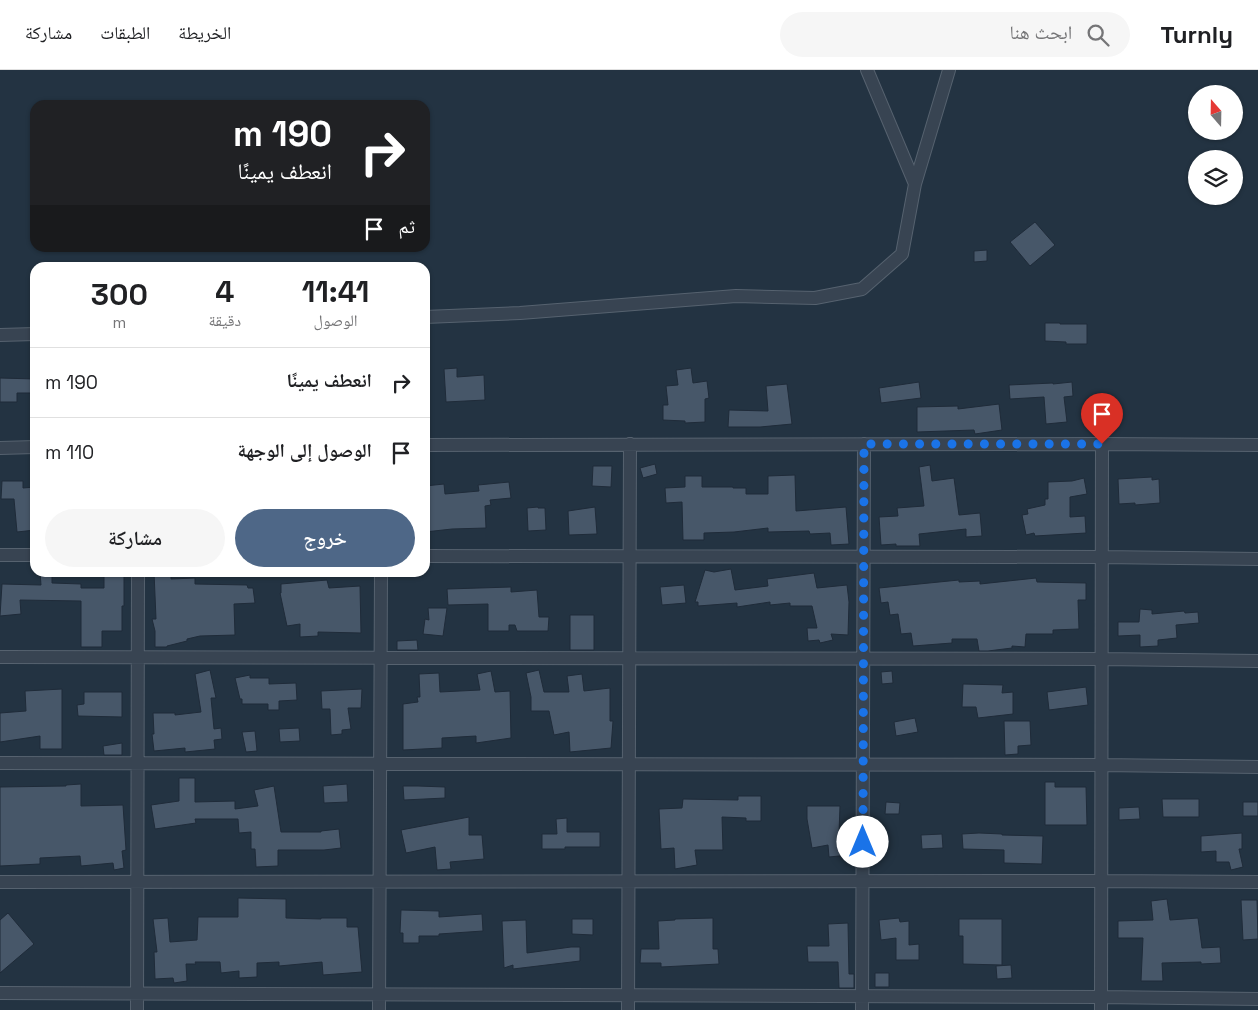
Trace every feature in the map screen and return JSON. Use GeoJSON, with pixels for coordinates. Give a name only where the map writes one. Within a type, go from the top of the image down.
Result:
{"type":"FeatureCollection","features":[{"type":"Feature","properties":{"kind":"street"},"geometry":{"type":"LineString","coordinates":[[867,70],[915,184]]}},
{"type":"Feature","properties":{"kind":"street"},"geometry":{"type":"LineString","coordinates":[[430,317],[520,313],[736,296],[815,298],[862,288],[902,254],[915,184],[949,70]]}},
{"type":"Feature","properties":{"kind":"street"},"geometry":{"type":"LineString","coordinates":[[0,335],[30,334]]}},
{"type":"Feature","properties":{"kind":"street"},"geometry":{"type":"LineString","coordinates":[[628,1010],[630,444]]}},
{"type":"Feature","properties":{"kind":"street"},"geometry":{"type":"LineString","coordinates":[[862,1010],[864,444]]}},
{"type":"Feature","properties":{"kind":"street"},"geometry":{"type":"LineString","coordinates":[[1101,1004],[1102,444]]}},
{"type":"Feature","properties":{"kind":"street"},"geometry":{"type":"LineString","coordinates":[[430,445],[1258,445]]}},
{"type":"Feature","properties":{"kind":"street"},"geometry":{"type":"LineString","coordinates":[[0,448],[30,447]]}},
{"type":"Feature","properties":{"kind":"street"},"geometry":{"type":"LineString","coordinates":[[0,555],[30,555]]}},
{"type":"Feature","properties":{"kind":"street"},"geometry":{"type":"LineString","coordinates":[[430,556],[864,556],[1258,559]]}},
{"type":"Feature","properties":{"kind":"street"},"geometry":{"type":"LineString","coordinates":[[137,1010],[138,577]]}},
{"type":"Feature","properties":{"kind":"street"},"geometry":{"type":"LineString","coordinates":[[379,1010],[381,577]]}},
{"type":"Feature","properties":{"kind":"street"},"geometry":{"type":"LineString","coordinates":[[0,657],[863,658],[1258,661]]}},
{"type":"Feature","properties":{"kind":"street"},"geometry":{"type":"LineString","coordinates":[[0,763],[1101,765],[1258,767]]}},
{"type":"Feature","properties":{"kind":"street"},"geometry":{"type":"LineString","coordinates":[[0,882],[1101,880],[1258,882]]}},
{"type":"Feature","properties":{"kind":"street"},"geometry":{"type":"LineString","coordinates":[[0,993],[862,996],[1101,1004],[1258,999]]}},
{"type":"Feature","properties":{"kind":"building"},"geometry":{"type":"Polygon","coordinates":[[[1035,222],[1055,245],[1030,266],[1010,242],[1035,222]]]}},
{"type":"Feature","properties":{"kind":"building"},"geometry":{"type":"Polygon","coordinates":[[[987,250],[987,261],[974,262],[974,251],[987,250]]]}},
{"type":"Feature","properties":{"kind":"building"},"geometry":{"type":"Polygon","coordinates":[[[1045,323],[1087,324],[1087,344],[1045,341],[1045,323]]]}},
{"type":"Feature","properties":{"kind":"building"},"geometry":{"type":"Polygon","coordinates":[[[457,368],[457,377],[484,375],[485,400],[446,402],[444,369],[457,368]]]}},
{"type":"Feature","properties":{"kind":"building"},"geometry":{"type":"Polygon","coordinates":[[[691,368],[693,383],[707,381],[709,398],[705,399],[705,422],[685,423],[685,421],[663,420],[663,405],[668,405],[666,386],[678,385],[676,370],[691,368]]]}},
{"type":"Feature","properties":{"kind":"building"},"geometry":{"type":"Polygon","coordinates":[[[0,378],[30,379],[30,393],[17,393],[17,402],[0,402],[0,378]]]}},
{"type":"Feature","properties":{"kind":"building"},"geometry":{"type":"Polygon","coordinates":[[[919,382],[921,398],[881,403],[879,388],[919,382]]]}},
{"type":"Feature","properties":{"kind":"building"},"geometry":{"type":"Polygon","coordinates":[[[1072,382],[1073,396],[1064,397],[1067,422],[1046,424],[1044,397],[1010,399],[1009,385],[1072,382]]]}},
{"type":"Feature","properties":{"kind":"building"},"geometry":{"type":"Polygon","coordinates":[[[787,384],[792,424],[728,427],[729,410],[768,411],[766,386],[787,384]]]}},
{"type":"Feature","properties":{"kind":"building"},"geometry":{"type":"Polygon","coordinates":[[[999,404],[1002,430],[975,434],[974,430],[917,432],[917,407],[958,406],[958,409],[999,404]]]}},
{"type":"Feature","properties":{"kind":"building"},"geometry":{"type":"Polygon","coordinates":[[[655,464],[657,474],[643,478],[640,468],[655,464]]]}},
{"type":"Feature","properties":{"kind":"building"},"geometry":{"type":"Polygon","coordinates":[[[930,465],[932,481],[954,478],[959,515],[980,513],[982,536],[966,537],[966,529],[919,534],[920,546],[881,545],[879,517],[898,516],[897,508],[924,506],[919,467],[930,465]]]}},
{"type":"Feature","properties":{"kind":"building"},"geometry":{"type":"Polygon","coordinates":[[[593,466],[612,466],[611,487],[592,486],[593,466]]]}},
{"type":"Feature","properties":{"kind":"building"},"geometry":{"type":"Polygon","coordinates":[[[795,475],[796,511],[846,507],[849,544],[831,545],[830,533],[810,534],[809,531],[768,532],[768,528],[704,533],[704,540],[683,540],[682,502],[666,503],[665,488],[685,487],[685,476],[702,476],[702,487],[746,488],[746,494],[768,494],[768,476],[795,475]]]}},
{"type":"Feature","properties":{"kind":"building"},"geometry":{"type":"Polygon","coordinates":[[[1152,477],[1152,480],[1159,479],[1160,503],[1119,504],[1118,479],[1152,477]]]}},
{"type":"Feature","properties":{"kind":"building"},"geometry":{"type":"Polygon","coordinates":[[[1084,478],[1087,494],[1070,497],[1070,517],[1085,516],[1086,533],[1035,536],[1034,533],[1026,535],[1022,515],[1028,514],[1027,509],[1045,505],[1045,499],[1048,499],[1048,482],[1072,481],[1084,478]]]}},
{"type":"Feature","properties":{"kind":"building"},"geometry":{"type":"Polygon","coordinates":[[[2,481],[23,481],[23,488],[30,487],[30,531],[17,532],[14,499],[1,499],[2,481]]]}},
{"type":"Feature","properties":{"kind":"building"},"geometry":{"type":"Polygon","coordinates":[[[509,482],[511,498],[490,500],[491,505],[485,506],[486,528],[430,531],[430,485],[444,484],[445,494],[479,491],[478,485],[509,482]]]}},
{"type":"Feature","properties":{"kind":"building"},"geometry":{"type":"Polygon","coordinates":[[[595,507],[597,534],[569,535],[568,511],[595,507]]]}},
{"type":"Feature","properties":{"kind":"building"},"geometry":{"type":"Polygon","coordinates":[[[527,508],[545,508],[546,530],[528,531],[527,508]]]}},
{"type":"Feature","properties":{"kind":"building"},"geometry":{"type":"Polygon","coordinates":[[[731,569],[735,590],[768,586],[767,579],[814,573],[817,588],[847,585],[849,602],[848,635],[831,634],[833,640],[820,643],[819,640],[808,641],[807,628],[817,628],[812,606],[790,606],[790,603],[770,605],[770,602],[737,607],[737,603],[698,606],[698,602],[695,602],[705,570],[714,572],[731,569]]]}},
{"type":"Feature","properties":{"kind":"building"},"geometry":{"type":"Polygon","coordinates":[[[40,577],[52,577],[52,583],[81,584],[81,588],[104,588],[104,577],[124,577],[122,631],[102,631],[102,647],[81,647],[81,601],[20,600],[21,614],[0,616],[2,584],[41,585],[40,577]]]}},
{"type":"Feature","properties":{"kind":"building"},"geometry":{"type":"Polygon","coordinates":[[[154,577],[171,577],[171,579],[195,578],[195,584],[247,585],[248,588],[253,588],[255,603],[234,604],[235,635],[200,636],[167,647],[155,647],[155,631],[152,619],[156,619],[154,577]]]}},
{"type":"Feature","properties":{"kind":"building"},"geometry":{"type":"Polygon","coordinates":[[[1036,578],[1037,582],[1086,583],[1086,600],[1078,600],[1079,629],[1053,630],[1053,634],[1026,634],[1025,647],[1012,646],[1012,648],[988,651],[979,651],[977,639],[952,639],[952,643],[913,646],[911,633],[901,634],[898,614],[890,615],[888,602],[881,603],[879,588],[959,580],[959,582],[980,581],[980,584],[1036,578]]]}},
{"type":"Feature","properties":{"kind":"building"},"geometry":{"type":"Polygon","coordinates":[[[327,580],[329,588],[360,586],[361,633],[318,632],[318,636],[300,637],[300,624],[287,626],[280,593],[281,584],[327,580]]]}},
{"type":"Feature","properties":{"kind":"building"},"geometry":{"type":"Polygon","coordinates":[[[684,585],[686,603],[662,605],[660,587],[684,585]]]}},
{"type":"Feature","properties":{"kind":"building"},"geometry":{"type":"Polygon","coordinates":[[[511,587],[511,592],[537,590],[539,617],[549,617],[548,631],[517,631],[515,625],[509,625],[509,631],[488,631],[488,604],[448,605],[447,589],[511,587]]]}},
{"type":"Feature","properties":{"kind":"building"},"geometry":{"type":"Polygon","coordinates":[[[428,608],[447,608],[443,636],[423,634],[425,619],[429,620],[428,608]]]}},
{"type":"Feature","properties":{"kind":"building"},"geometry":{"type":"Polygon","coordinates":[[[1140,609],[1152,610],[1152,614],[1184,611],[1185,613],[1198,612],[1199,623],[1176,625],[1177,638],[1158,640],[1158,646],[1140,647],[1140,635],[1118,636],[1118,622],[1139,622],[1140,609]]]}},
{"type":"Feature","properties":{"kind":"building"},"geometry":{"type":"Polygon","coordinates":[[[570,615],[594,615],[594,650],[570,650],[570,615]]]}},
{"type":"Feature","properties":{"kind":"building"},"geometry":{"type":"Polygon","coordinates":[[[417,640],[418,650],[397,650],[397,641],[417,640]]]}},
{"type":"Feature","properties":{"kind":"building"},"geometry":{"type":"Polygon","coordinates":[[[210,670],[216,698],[211,698],[214,729],[221,728],[222,739],[214,740],[215,749],[185,752],[185,748],[154,751],[152,734],[154,734],[153,713],[175,713],[175,715],[201,712],[195,674],[210,670]]]}},
{"type":"Feature","properties":{"kind":"building"},"geometry":{"type":"Polygon","coordinates":[[[539,670],[544,692],[569,692],[567,676],[582,674],[584,691],[610,688],[610,721],[613,721],[611,748],[570,752],[569,732],[554,735],[549,711],[531,711],[531,697],[526,673],[539,670]]]}},
{"type":"Feature","properties":{"kind":"building"},"geometry":{"type":"Polygon","coordinates":[[[491,671],[495,692],[510,691],[511,738],[476,743],[476,736],[442,738],[442,748],[403,750],[403,704],[418,702],[417,697],[420,697],[419,674],[439,673],[440,692],[480,690],[477,674],[491,671]]]}},
{"type":"Feature","properties":{"kind":"building"},"geometry":{"type":"Polygon","coordinates":[[[892,671],[893,683],[882,684],[881,672],[892,671]]]}},
{"type":"Feature","properties":{"kind":"building"},"geometry":{"type":"Polygon","coordinates":[[[250,675],[250,678],[269,678],[269,684],[296,683],[297,700],[279,701],[279,710],[268,710],[268,704],[242,704],[235,678],[250,675]]]}},
{"type":"Feature","properties":{"kind":"building"},"geometry":{"type":"Polygon","coordinates":[[[963,684],[1003,685],[1002,693],[1013,692],[1013,714],[978,718],[976,707],[962,707],[963,684]]]}},
{"type":"Feature","properties":{"kind":"building"},"geometry":{"type":"Polygon","coordinates":[[[1086,687],[1088,705],[1049,710],[1047,692],[1086,687]]]}},
{"type":"Feature","properties":{"kind":"building"},"geometry":{"type":"Polygon","coordinates":[[[62,689],[62,749],[40,749],[40,736],[0,742],[0,713],[26,711],[25,691],[62,689]]]}},
{"type":"Feature","properties":{"kind":"building"},"geometry":{"type":"Polygon","coordinates":[[[362,689],[361,708],[348,708],[351,729],[342,730],[342,734],[331,735],[330,709],[322,709],[321,691],[362,689]]]}},
{"type":"Feature","properties":{"kind":"building"},"geometry":{"type":"Polygon","coordinates":[[[84,692],[122,692],[122,717],[78,716],[77,705],[84,704],[84,692]]]}},
{"type":"Feature","properties":{"kind":"building"},"geometry":{"type":"Polygon","coordinates":[[[915,718],[918,732],[896,736],[894,722],[915,718]]]}},
{"type":"Feature","properties":{"kind":"building"},"geometry":{"type":"Polygon","coordinates":[[[1004,721],[1030,721],[1031,745],[1018,746],[1018,754],[1005,755],[1004,721]]]}},
{"type":"Feature","properties":{"kind":"building"},"geometry":{"type":"Polygon","coordinates":[[[299,728],[300,741],[280,742],[279,729],[299,728]]]}},
{"type":"Feature","properties":{"kind":"building"},"geometry":{"type":"Polygon","coordinates":[[[255,731],[257,751],[246,752],[242,732],[255,731]]]}},
{"type":"Feature","properties":{"kind":"building"},"geometry":{"type":"Polygon","coordinates":[[[122,743],[122,755],[104,755],[103,746],[122,743]]]}},
{"type":"Feature","properties":{"kind":"building"},"geometry":{"type":"Polygon","coordinates":[[[179,778],[195,778],[195,802],[235,801],[235,809],[258,806],[254,790],[274,786],[281,832],[321,832],[339,829],[341,848],[278,850],[278,866],[256,867],[255,849],[251,849],[251,832],[239,833],[238,819],[195,819],[196,823],[155,829],[151,805],[179,801],[179,778]]]}},
{"type":"Feature","properties":{"kind":"building"},"geometry":{"type":"Polygon","coordinates":[[[1045,782],[1055,782],[1055,787],[1086,787],[1087,825],[1045,825],[1045,782]]]}},
{"type":"Feature","properties":{"kind":"building"},"geometry":{"type":"Polygon","coordinates":[[[81,784],[81,806],[123,805],[126,850],[122,851],[124,868],[114,870],[113,863],[81,866],[80,856],[40,858],[40,864],[0,866],[0,787],[81,784]]]}},
{"type":"Feature","properties":{"kind":"building"},"geometry":{"type":"Polygon","coordinates":[[[347,784],[348,802],[324,803],[323,786],[347,784]]]}},
{"type":"Feature","properties":{"kind":"building"},"geometry":{"type":"Polygon","coordinates":[[[403,786],[445,787],[445,798],[404,800],[403,786]]]}},
{"type":"Feature","properties":{"kind":"building"},"geometry":{"type":"Polygon","coordinates":[[[738,796],[761,796],[761,821],[746,821],[746,818],[722,817],[723,850],[695,850],[697,865],[675,869],[674,848],[661,849],[659,809],[682,808],[683,799],[738,800],[738,796]]]}},
{"type":"Feature","properties":{"kind":"building"},"geometry":{"type":"Polygon","coordinates":[[[1162,799],[1199,799],[1199,817],[1163,817],[1162,799]]]}},
{"type":"Feature","properties":{"kind":"building"},"geometry":{"type":"Polygon","coordinates":[[[886,802],[900,803],[899,814],[885,814],[886,802]]]}},
{"type":"Feature","properties":{"kind":"building"},"geometry":{"type":"Polygon","coordinates":[[[1243,802],[1258,802],[1258,816],[1243,816],[1243,802]]]}},
{"type":"Feature","properties":{"kind":"building"},"geometry":{"type":"Polygon","coordinates":[[[807,806],[840,806],[839,833],[847,833],[849,855],[829,857],[828,845],[812,848],[807,819],[807,806]]]}},
{"type":"Feature","properties":{"kind":"building"},"geometry":{"type":"Polygon","coordinates":[[[1139,807],[1140,819],[1119,820],[1119,808],[1139,807]]]}},
{"type":"Feature","properties":{"kind":"building"},"geometry":{"type":"Polygon","coordinates":[[[469,817],[469,835],[482,835],[484,859],[450,862],[451,869],[437,870],[435,847],[406,853],[401,830],[469,817]]]}},
{"type":"Feature","properties":{"kind":"building"},"geometry":{"type":"Polygon","coordinates":[[[567,818],[567,832],[600,832],[600,847],[542,849],[542,834],[557,834],[556,819],[567,818]]]}},
{"type":"Feature","properties":{"kind":"building"},"geometry":{"type":"Polygon","coordinates":[[[1242,833],[1242,849],[1239,849],[1243,867],[1231,870],[1229,862],[1216,862],[1216,851],[1201,852],[1201,836],[1242,833]]]}},
{"type":"Feature","properties":{"kind":"building"},"geometry":{"type":"Polygon","coordinates":[[[942,834],[943,848],[922,849],[921,835],[942,834]]]}},
{"type":"Feature","properties":{"kind":"building"},"geometry":{"type":"Polygon","coordinates":[[[962,834],[1043,836],[1042,864],[1004,863],[1004,850],[963,849],[962,834]]]}},
{"type":"Feature","properties":{"kind":"building"},"geometry":{"type":"Polygon","coordinates":[[[238,898],[286,899],[286,918],[347,918],[347,927],[358,927],[362,972],[323,975],[322,962],[279,966],[279,962],[257,963],[257,977],[239,978],[239,971],[221,973],[220,962],[195,962],[196,964],[186,964],[187,981],[174,983],[173,978],[155,979],[154,952],[157,952],[153,919],[168,918],[170,942],[197,940],[198,917],[238,917],[238,898]]]}},
{"type":"Feature","properties":{"kind":"building"},"geometry":{"type":"Polygon","coordinates":[[[1167,899],[1170,920],[1198,918],[1202,948],[1220,947],[1221,963],[1162,963],[1163,981],[1141,981],[1143,938],[1118,938],[1118,921],[1153,920],[1151,901],[1167,899]]]}},
{"type":"Feature","properties":{"kind":"building"},"geometry":{"type":"Polygon","coordinates":[[[1241,900],[1257,900],[1258,939],[1243,940],[1241,900]]]}},
{"type":"Feature","properties":{"kind":"building"},"geometry":{"type":"Polygon","coordinates":[[[401,910],[439,911],[439,917],[482,914],[483,931],[439,934],[439,936],[419,936],[419,943],[403,943],[403,933],[400,933],[401,910]]]}},
{"type":"Feature","properties":{"kind":"building"},"geometry":{"type":"Polygon","coordinates":[[[8,913],[34,944],[0,973],[0,920],[8,913]]]}},
{"type":"Feature","properties":{"kind":"building"},"geometry":{"type":"Polygon","coordinates":[[[713,918],[713,949],[718,949],[719,964],[661,967],[661,963],[640,963],[641,949],[659,949],[658,921],[713,918]]]}},
{"type":"Feature","properties":{"kind":"building"},"geometry":{"type":"Polygon","coordinates":[[[899,918],[900,922],[909,921],[909,945],[919,944],[919,960],[896,960],[896,938],[881,940],[879,920],[899,918]]]}},
{"type":"Feature","properties":{"kind":"building"},"geometry":{"type":"Polygon","coordinates":[[[572,919],[593,919],[593,935],[572,934],[572,919]]]}},
{"type":"Feature","properties":{"kind":"building"},"geometry":{"type":"Polygon","coordinates":[[[959,919],[1002,919],[1002,965],[963,964],[963,936],[959,936],[959,919]]]}},
{"type":"Feature","properties":{"kind":"building"},"geometry":{"type":"Polygon","coordinates":[[[526,920],[527,953],[580,947],[580,961],[513,969],[513,965],[504,968],[502,921],[526,920]]]}},
{"type":"Feature","properties":{"kind":"building"},"geometry":{"type":"Polygon","coordinates":[[[848,923],[849,974],[854,974],[854,988],[839,988],[838,962],[808,962],[807,946],[829,946],[828,924],[848,923]]]}},
{"type":"Feature","properties":{"kind":"building"},"geometry":{"type":"Polygon","coordinates":[[[1011,965],[1012,978],[997,979],[996,966],[1011,965]]]}},
{"type":"Feature","properties":{"kind":"building"},"geometry":{"type":"Polygon","coordinates":[[[875,973],[889,973],[889,987],[875,987],[875,973]]]}},
{"type":"Feature","properties":{"kind":"route"},"geometry":{"type":"LineString","coordinates":[[863,842],[864,444],[1102,444]]}}]}
